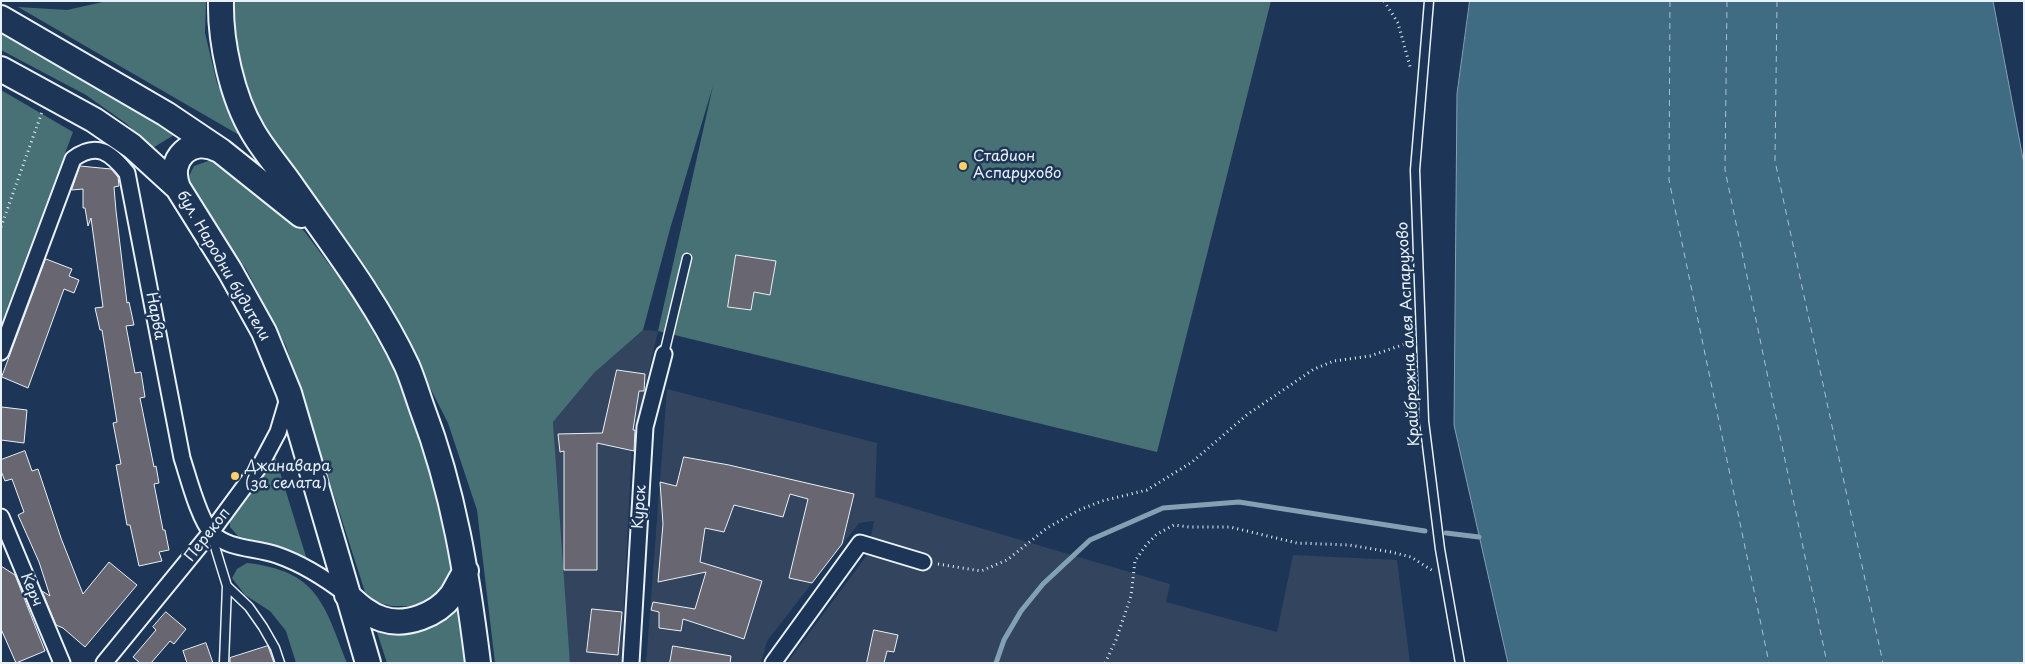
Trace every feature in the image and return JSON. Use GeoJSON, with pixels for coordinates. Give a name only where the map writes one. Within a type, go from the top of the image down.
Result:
{"type":"FeatureCollection","features":[{"type":"Feature","properties":{"kind":"main road"},"geometry":{"type":"LineString","coordinates":[[221,1],[221,22],[225,53],[235,90],[252,132],[360,282],[407,366],[428,423],[451,496],[466,571],[478,663]]}},
{"type":"Feature","properties":{"kind":"main road"},"geometry":{"type":"LineString","coordinates":[[1,18],[166,114],[220,151],[329,238]]}},
{"type":"Feature","properties":{"kind":"main road","name":"бул. Народни будители"},"geometry":{"type":"LineString","coordinates":[[1,68],[94,120],[132,146],[178,188],[230,271],[264,332],[289,393],[368,663]]}},
{"type":"Feature","properties":{"kind":"main road"},"geometry":{"type":"LineString","coordinates":[[178,188],[174,179],[174,169],[183,153],[194,146],[203,145],[212,146],[220,151]]}},
{"type":"Feature","properties":{"kind":"main road"},"geometry":{"type":"LineString","coordinates":[[347,594],[365,611],[383,620],[414,619],[429,614],[442,605],[452,595],[466,571]]}},
{"type":"Feature","properties":{"kind":"street","name":"Нарва"},"geometry":{"type":"LineString","coordinates":[[1,352],[67,171],[73,159],[84,150],[99,150],[114,158],[127,173],[182,458],[195,500],[211,532]]}},
{"type":"Feature","properties":{"kind":"street","name":"Курск"},"geometry":{"type":"LineString","coordinates":[[631,663],[645,427],[664,354]]}},
{"type":"Feature","properties":{"kind":"street","name":"Перекоп"},"geometry":{"type":"LineString","coordinates":[[104,663],[211,532],[261,464],[278,432],[289,393]]}},
{"type":"Feature","properties":{"kind":"street","name":"Керч"},"geometry":{"type":"LineString","coordinates":[[1,517],[62,663]]}},
{"type":"Feature","properties":{"kind":"street"},"geometry":{"type":"LineString","coordinates":[[211,532],[227,544],[276,554],[318,573],[347,594]]}},
{"type":"Feature","properties":{"kind":"street"},"geometry":{"type":"LineString","coordinates":[[773,663],[860,543],[923,562]]}},
{"type":"Feature","properties":{"kind":"lane","name":"Крайбрежна алея Аспарухово"},"geometry":{"type":"LineString","coordinates":[[1429,1],[1415,170],[1424,421],[1446,582],[1460,663]]}},
{"type":"Feature","properties":{"kind":"lane"},"geometry":{"type":"LineString","coordinates":[[664,354],[687,258]]}},
{"type":"Feature","properties":{"kind":"lane"},"geometry":{"type":"LineString","coordinates":[[211,532],[227,586],[224,663]]}},
{"type":"Feature","properties":{"kind":"lane"},"geometry":{"type":"LineString","coordinates":[[227,586],[249,607],[263,627],[275,648],[280,663]]}},
{"type":"Feature","properties":{"kind":"path"},"geometry":{"type":"LineString","coordinates":[[1384,1],[1398,23],[1411,72]]}},
{"type":"Feature","properties":{"kind":"path"},"geometry":{"type":"LineString","coordinates":[[1,227],[48,95]]}},
{"type":"Feature","properties":{"kind":"path"},"geometry":{"type":"LineString","coordinates":[[923,562],[981,571],[1007,560],[1047,528],[1079,510],[1102,501],[1148,490],[1192,462],[1248,414],[1314,369],[1334,361],[1370,356],[1421,338]]}},
{"type":"Feature","properties":{"kind":"path"},"geometry":{"type":"LineString","coordinates":[[1105,663],[1116,640],[1131,596],[1135,561],[1146,545],[1157,534],[1174,525],[1230,527],[1297,543],[1349,545],[1391,552],[1411,557],[1431,569],[1446,582]]}},
{"type":"Feature","properties":{"kind":"shaded area"},"geometry":{"type":"Polygon","coordinates":[[[1470,1],[1993,1],[2024,164],[2024,663],[1508,663],[1454,425],[1457,94],[1470,1]]]}},
{"type":"Feature","properties":{"kind":"shaded area"},"geometry":{"type":"Polygon","coordinates":[[[643,330],[658,331],[632,444],[621,663],[570,663],[553,422],[594,373],[643,330]]]}},
{"type":"Feature","properties":{"kind":"shaded area"},"geometry":{"type":"Polygon","coordinates":[[[667,389],[877,443],[875,497],[1170,584],[1166,602],[1277,632],[1293,555],[1397,560],[1410,663],[787,663],[867,555],[874,521],[859,523],[767,641],[761,663],[646,663],[667,389]]]}},
{"type":"Feature","properties":{"kind":"green space"},"geometry":{"type":"Polygon","coordinates":[[[107,1],[206,1],[205,33],[217,83],[246,139],[18,7],[67,10],[107,1]]]}},
{"type":"Feature","properties":{"kind":"green space"},"geometry":{"type":"Polygon","coordinates":[[[235,1],[1271,1],[1157,452],[658,331],[713,86],[670,229],[643,330],[594,373],[553,422],[570,663],[495,663],[477,510],[448,423],[379,287],[271,147],[244,85],[234,25],[235,1]]]}},
{"type":"Feature","properties":{"kind":"green space"},"geometry":{"type":"Polygon","coordinates":[[[1,33],[112,92],[174,135],[151,149],[127,124],[86,95],[1,50],[1,33]]]}},
{"type":"Feature","properties":{"kind":"green space"},"geometry":{"type":"Polygon","coordinates":[[[1,90],[73,132],[1,324],[1,90]]]}},
{"type":"Feature","properties":{"kind":"green space"},"geometry":{"type":"Polygon","coordinates":[[[211,160],[304,231],[353,296],[394,370],[426,448],[445,511],[451,557],[450,573],[445,586],[429,602],[411,606],[391,606],[377,602],[365,592],[286,346],[246,269],[185,184],[194,166],[211,160]]]}},
{"type":"Feature","properties":{"kind":"green space"},"geometry":{"type":"Polygon","coordinates":[[[275,456],[307,560],[278,547],[238,536],[230,527],[230,518],[275,456]]]}},
{"type":"Feature","properties":{"kind":"green space"},"geometry":{"type":"Polygon","coordinates":[[[247,563],[271,567],[289,574],[304,583],[315,594],[332,624],[347,663],[296,663],[286,631],[270,611],[245,595],[232,578],[237,569],[247,563]]]}},
{"type":"Feature","properties":{"kind":"green space"},"geometry":{"type":"Polygon","coordinates":[[[458,607],[465,663],[387,663],[375,626],[395,633],[419,630],[458,607]]]}},
{"type":"Feature","properties":{"kind":"building"},"geometry":{"type":"Polygon","coordinates":[[[80,166],[111,169],[118,177],[119,186],[114,187],[116,211],[127,303],[129,302],[134,325],[126,326],[135,373],[141,372],[145,397],[140,398],[154,467],[156,466],[159,483],[154,484],[169,550],[159,552],[162,561],[139,566],[130,525],[127,525],[116,465],[121,464],[113,423],[117,422],[102,330],[100,330],[95,308],[103,307],[91,218],[88,226],[85,208],[83,208],[83,189],[72,190],[80,166]]]}},
{"type":"Feature","properties":{"kind":"building"},"geometry":{"type":"Polygon","coordinates":[[[736,255],[776,261],[770,295],[754,292],[751,310],[728,307],[736,255]]]}},
{"type":"Feature","properties":{"kind":"building"},"geometry":{"type":"Polygon","coordinates":[[[46,259],[72,269],[69,276],[79,280],[74,293],[64,289],[28,388],[2,377],[46,259]]]}},
{"type":"Feature","properties":{"kind":"building"},"geometry":{"type":"Polygon","coordinates":[[[617,370],[645,374],[644,391],[639,391],[633,430],[635,430],[634,451],[597,443],[597,570],[564,570],[564,451],[560,452],[558,434],[602,433],[617,370]]]}},
{"type":"Feature","properties":{"kind":"building"},"geometry":{"type":"Polygon","coordinates":[[[2,407],[27,410],[24,443],[1,440],[2,407]]]}},
{"type":"Feature","properties":{"kind":"building"},"geometry":{"type":"Polygon","coordinates":[[[25,451],[32,471],[38,469],[61,538],[83,594],[109,562],[137,585],[85,647],[63,628],[56,625],[42,591],[50,596],[39,562],[18,515],[24,512],[12,479],[5,481],[1,471],[1,460],[25,451]]]}},
{"type":"Feature","properties":{"kind":"building"},"geometry":{"type":"Polygon","coordinates":[[[684,457],[729,465],[854,494],[842,544],[812,583],[789,578],[808,499],[790,494],[783,517],[734,505],[724,532],[705,528],[700,562],[762,581],[744,639],[683,619],[681,631],[659,628],[659,612],[651,610],[653,602],[695,609],[706,572],[658,582],[663,524],[660,482],[676,486],[684,457]]]}},
{"type":"Feature","properties":{"kind":"building"},"geometry":{"type":"Polygon","coordinates":[[[1,566],[15,575],[45,651],[16,663],[1,629],[1,566]]]}},
{"type":"Feature","properties":{"kind":"building"},"geometry":{"type":"Polygon","coordinates":[[[592,609],[622,612],[618,655],[587,652],[592,609]]]}},
{"type":"Feature","properties":{"kind":"building"},"geometry":{"type":"Polygon","coordinates":[[[166,612],[186,629],[174,644],[170,641],[151,663],[140,663],[133,657],[156,630],[153,627],[166,612]]]}},
{"type":"Feature","properties":{"kind":"building"},"geometry":{"type":"Polygon","coordinates":[[[874,630],[898,635],[894,652],[887,651],[884,663],[867,663],[874,630]]]}},
{"type":"Feature","properties":{"kind":"building"},"geometry":{"type":"Polygon","coordinates":[[[206,643],[213,663],[187,663],[183,651],[206,643]]]}},
{"type":"Feature","properties":{"kind":"building"},"geometry":{"type":"Polygon","coordinates":[[[268,646],[274,663],[230,663],[230,658],[268,646]]]}},
{"type":"Feature","properties":{"kind":"building"},"geometry":{"type":"Polygon","coordinates":[[[673,646],[731,656],[730,663],[670,663],[673,646]]]}},
{"type":"Feature","properties":{"kind":"waterway"},"geometry":{"type":"LineString","coordinates":[[996,663],[1004,640],[1021,611],[1043,584],[1090,540],[1163,508],[1239,502],[1425,531]]}},
{"type":"Feature","properties":{"kind":"waterway"},"geometry":{"type":"LineString","coordinates":[[1446,533],[1479,537]]}},
{"type":"Feature","properties":{"kind":"ferry route"},"geometry":{"type":"LineString","coordinates":[[1670,1],[1669,180],[1769,663]]}},
{"type":"Feature","properties":{"kind":"ferry route"},"geometry":{"type":"LineString","coordinates":[[1727,1],[1725,170],[1827,663]]}},
{"type":"Feature","properties":{"kind":"ferry route"},"geometry":{"type":"LineString","coordinates":[[1777,1],[1775,161],[1883,663]]}},
{"type":"Feature","properties":{"kind":"place","name":"Стадион Аспарухово"},"geometry":{"type":"Point","coordinates":[963,166]}},
{"type":"Feature","properties":{"kind":"place","name":"Джанавара (за селата)"},"geometry":{"type":"Point","coordinates":[235,476]}}]}
